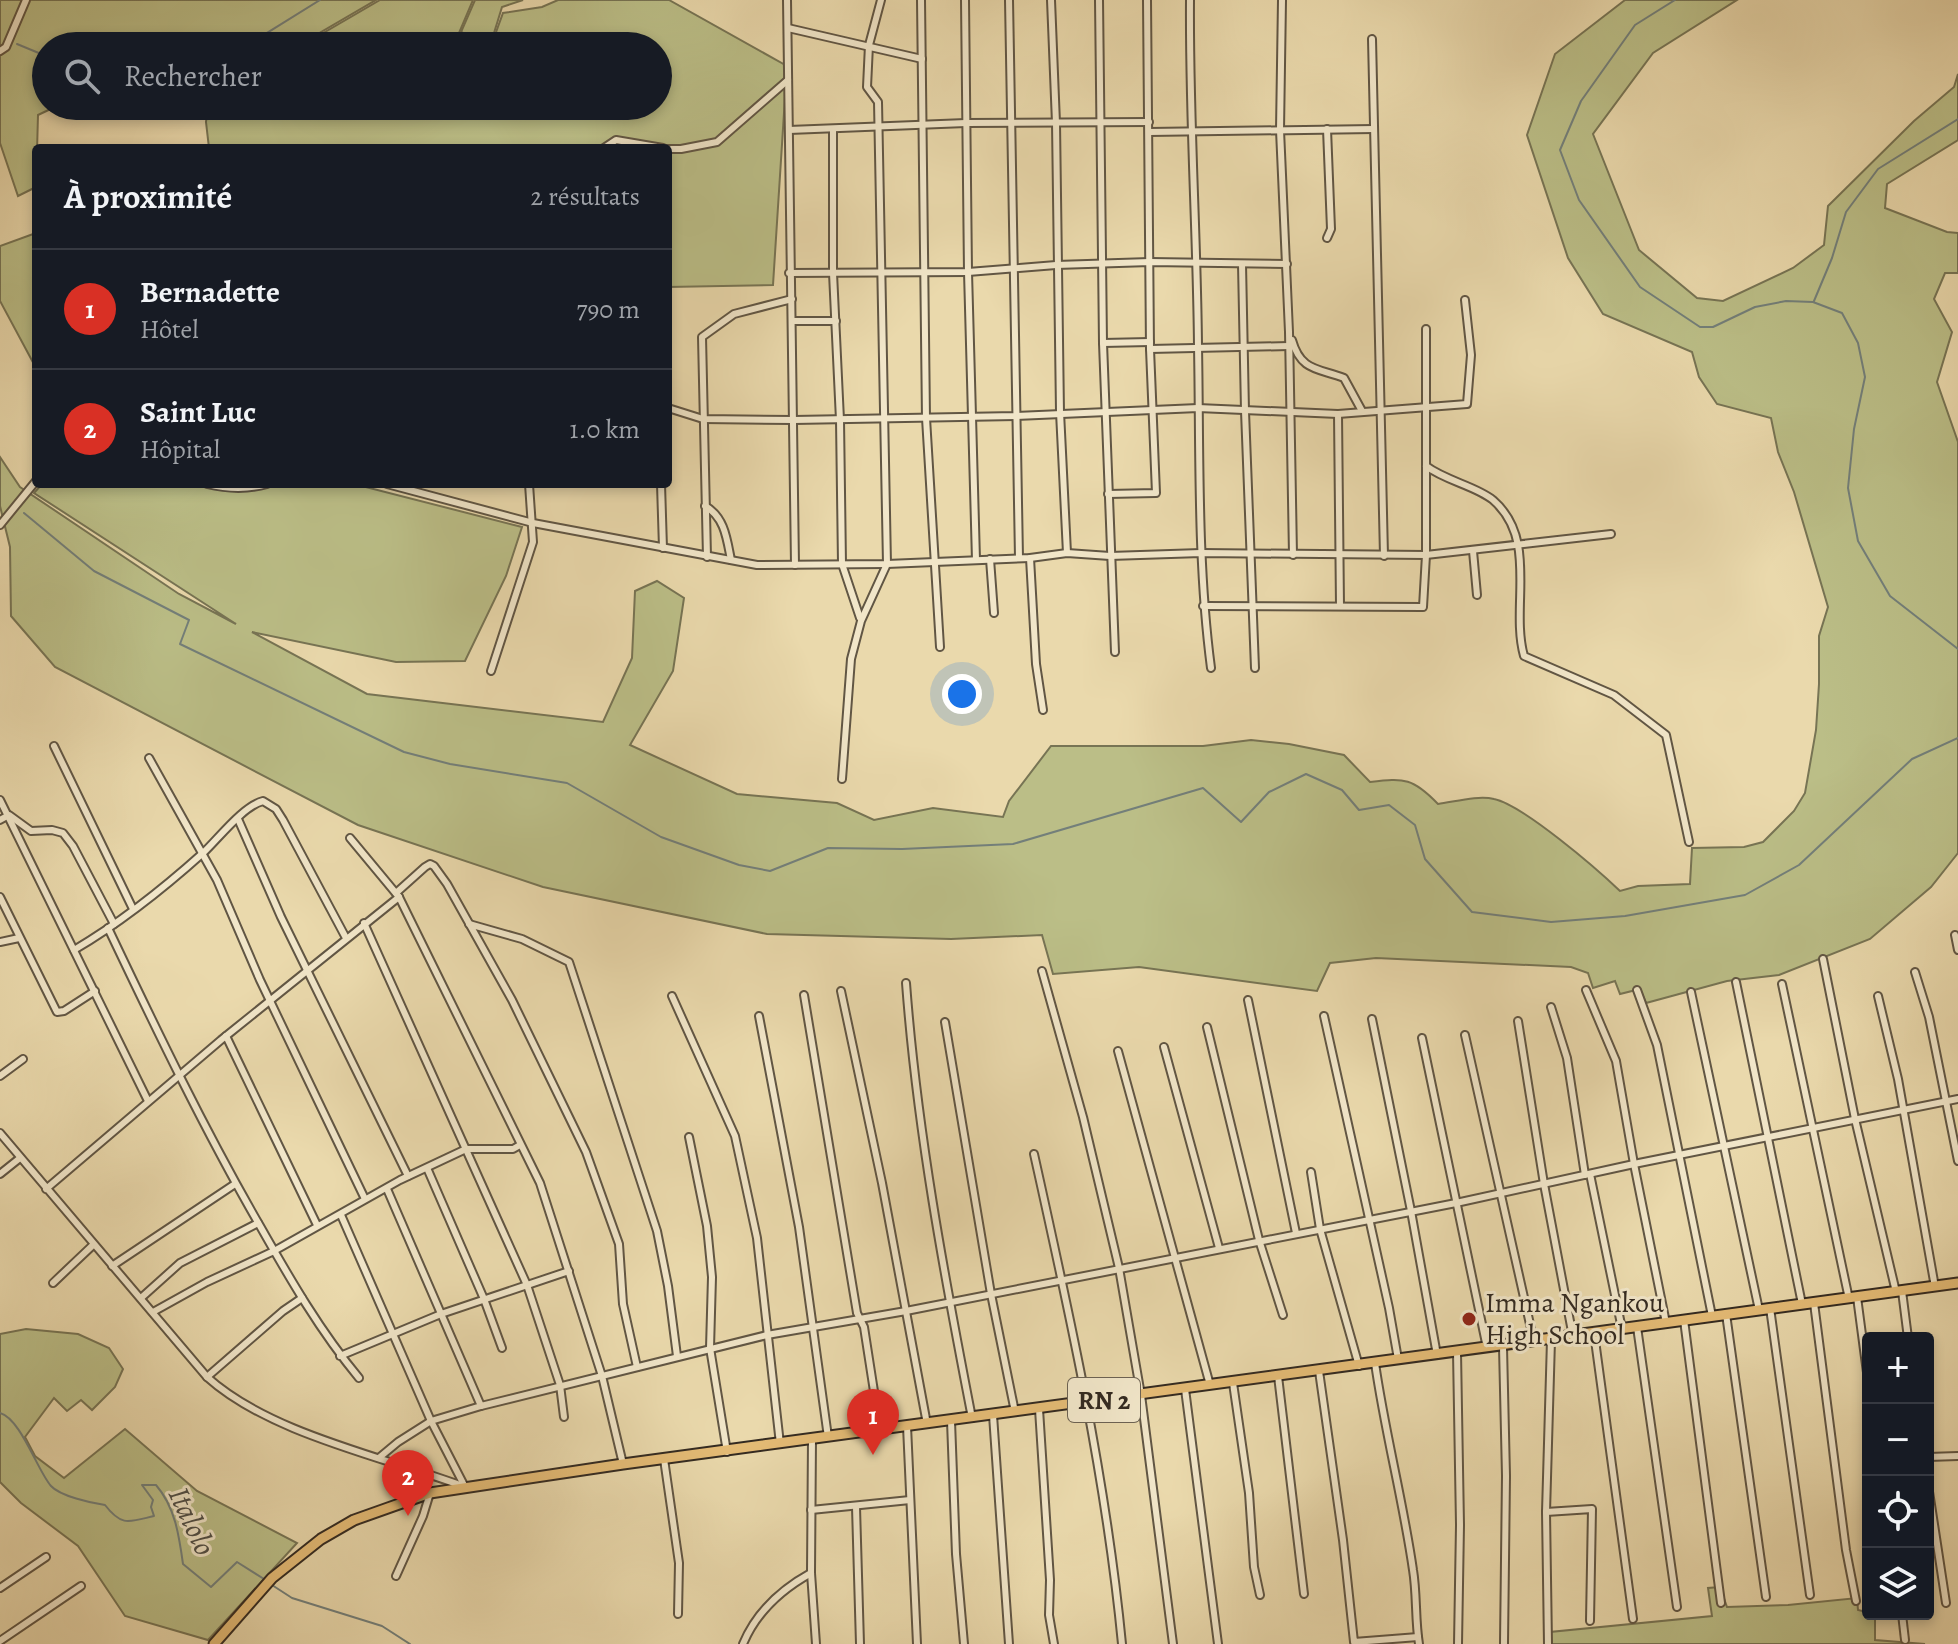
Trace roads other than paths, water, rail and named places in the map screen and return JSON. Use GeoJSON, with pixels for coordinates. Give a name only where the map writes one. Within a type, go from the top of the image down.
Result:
{"type":"FeatureCollection","features":[{"type":"Feature","properties":{"kind":"highway","name":"RN 2"},"geometry":{"type":"LineString","coordinates":[[214,1644],[262,1587],[321,1539],[354,1520],[430,1493],[623,1464],[1958,1283]]}},
{"type":"Feature","properties":{"kind":"street"},"geometry":{"type":"LineString","coordinates":[[0,51],[6,47],[26,0]]}},
{"type":"Feature","properties":{"kind":"street"},"geometry":{"type":"LineString","coordinates":[[787,0],[795,565]]}},
{"type":"Feature","properties":{"kind":"street"},"geometry":{"type":"LineString","coordinates":[[842,779],[851,659],[861,621],[887,564],[877,98],[867,87],[869,45],[881,0]]}},
{"type":"Feature","properties":{"kind":"street"},"geometry":{"type":"LineString","coordinates":[[921,0],[926,418],[940,647]]}},
{"type":"Feature","properties":{"kind":"street"},"geometry":{"type":"LineString","coordinates":[[965,0],[976,560]]}},
{"type":"Feature","properties":{"kind":"street"},"geometry":{"type":"LineString","coordinates":[[1009,0],[1019,558]]}},
{"type":"Feature","properties":{"kind":"street"},"geometry":{"type":"LineString","coordinates":[[1051,0],[1060,412],[1067,553]]}},
{"type":"Feature","properties":{"kind":"street"},"geometry":{"type":"LineString","coordinates":[[1099,0],[1101,264],[1115,652]]}},
{"type":"Feature","properties":{"kind":"street"},"geometry":{"type":"LineString","coordinates":[[1108,494],[1156,493],[1151,410],[1147,0]]}},
{"type":"Feature","properties":{"kind":"street"},"geometry":{"type":"LineString","coordinates":[[1190,0],[1190,132],[1196,263],[1201,553],[1203,606],[1211,668]]}},
{"type":"Feature","properties":{"kind":"street"},"geometry":{"type":"LineString","coordinates":[[1282,0],[1280,130],[1287,264],[1293,555]]}},
{"type":"Feature","properties":{"kind":"street"},"geometry":{"type":"LineString","coordinates":[[788,28],[922,59]]}},
{"type":"Feature","properties":{"kind":"street"},"geometry":{"type":"LineString","coordinates":[[1372,39],[1384,556]]}},
{"type":"Feature","properties":{"kind":"street"},"geometry":{"type":"LineString","coordinates":[[672,148],[717,142],[789,79]]}},
{"type":"Feature","properties":{"kind":"street"},"geometry":{"type":"LineString","coordinates":[[789,130],[966,123],[1149,122]]}},
{"type":"Feature","properties":{"kind":"street"},"geometry":{"type":"LineString","coordinates":[[1327,129],[1331,229],[1327,238]]}},
{"type":"Feature","properties":{"kind":"street"},"geometry":{"type":"LineString","coordinates":[[1149,132],[1374,129]]}},
{"type":"Feature","properties":{"kind":"street"},"geometry":{"type":"LineString","coordinates":[[833,130],[833,273],[840,420],[842,564],[861,621]]}},
{"type":"Feature","properties":{"kind":"street"},"geometry":{"type":"LineString","coordinates":[[610,144],[615,140],[640,144]]}},
{"type":"Feature","properties":{"kind":"street"},"geometry":{"type":"LineString","coordinates":[[789,273],[968,272],[1150,262],[1287,264]]}},
{"type":"Feature","properties":{"kind":"street"},"geometry":{"type":"LineString","coordinates":[[1242,264],[1255,668]]}},
{"type":"Feature","properties":{"kind":"street"},"geometry":{"type":"LineString","coordinates":[[707,557],[703,334],[734,314],[792,299]]}},
{"type":"Feature","properties":{"kind":"street"},"geometry":{"type":"LineString","coordinates":[[672,409],[703,419],[840,420],[1198,408],[1338,414],[1468,404],[1471,346],[1465,300]]}},
{"type":"Feature","properties":{"kind":"street"},"geometry":{"type":"LineString","coordinates":[[793,321],[836,321]]}},
{"type":"Feature","properties":{"kind":"street"},"geometry":{"type":"LineString","coordinates":[[1203,606],[1423,607],[1426,555],[1426,329]]}},
{"type":"Feature","properties":{"kind":"street"},"geometry":{"type":"LineString","coordinates":[[1289,332],[1295,351],[1303,362],[1317,372],[1344,378],[1362,411]]}},
{"type":"Feature","properties":{"kind":"street"},"geometry":{"type":"LineString","coordinates":[[1103,343],[1289,346]]}},
{"type":"Feature","properties":{"kind":"street"},"geometry":{"type":"LineString","coordinates":[[1338,414],[1340,606]]}},
{"type":"Feature","properties":{"kind":"street"},"geometry":{"type":"LineString","coordinates":[[1426,466],[1446,479],[1491,499],[1502,511],[1519,546],[1524,656],[1614,695],[1666,735],[1689,842]]}},
{"type":"Feature","properties":{"kind":"street"},"geometry":{"type":"LineString","coordinates":[[0,525],[32,486]]}},
{"type":"Feature","properties":{"kind":"street"},"geometry":{"type":"LineString","coordinates":[[402,488],[533,523],[757,565],[887,564],[1030,558],[1067,553],[1110,556],[1201,553],[1426,555],[1611,534]]}},
{"type":"Feature","properties":{"kind":"street"},"geometry":{"type":"LineString","coordinates":[[491,671],[533,542],[529,488]]}},
{"type":"Feature","properties":{"kind":"street"},"geometry":{"type":"LineString","coordinates":[[661,488],[663,548]]}},
{"type":"Feature","properties":{"kind":"street"},"geometry":{"type":"LineString","coordinates":[[705,506],[715,513],[722,524],[731,560]]}},
{"type":"Feature","properties":{"kind":"street"},"geometry":{"type":"LineString","coordinates":[[1473,551],[1477,595]]}},
{"type":"Feature","properties":{"kind":"street"},"geometry":{"type":"LineString","coordinates":[[1030,558],[1036,664],[1043,710]]}},
{"type":"Feature","properties":{"kind":"street"},"geometry":{"type":"LineString","coordinates":[[990,559],[994,613]]}},
{"type":"Feature","properties":{"kind":"street"},"geometry":{"type":"LineString","coordinates":[[54,746],[133,909]]}},
{"type":"Feature","properties":{"kind":"street"},"geometry":{"type":"LineString","coordinates":[[149,758],[217,880],[270,1002],[365,1199]]}},
{"type":"Feature","properties":{"kind":"street"},"geometry":{"type":"LineString","coordinates":[[0,800],[148,1101]]}},
{"type":"Feature","properties":{"kind":"street"},"geometry":{"type":"LineString","coordinates":[[74,950],[133,909],[201,854],[258,802],[263,801],[276,809],[346,938]]}},
{"type":"Feature","properties":{"kind":"street"},"geometry":{"type":"LineString","coordinates":[[0,820],[9,815]]}},
{"type":"Feature","properties":{"kind":"street"},"geometry":{"type":"LineString","coordinates":[[9,815],[31,831],[63,833],[73,846],[178,1076],[235,1184],[302,1298],[340,1356],[359,1378]]}},
{"type":"Feature","properties":{"kind":"street"},"geometry":{"type":"LineString","coordinates":[[238,819],[281,917],[408,1176]]}},
{"type":"Feature","properties":{"kind":"street"},"geometry":{"type":"LineString","coordinates":[[350,838],[398,895],[540,1183],[602,1376],[623,1464]]}},
{"type":"Feature","properties":{"kind":"street"},"geometry":{"type":"LineString","coordinates":[[46,1189],[398,895],[430,864],[447,884],[512,1000],[586,1152],[619,1244],[623,1304],[637,1367]]}},
{"type":"Feature","properties":{"kind":"street"},"geometry":{"type":"LineString","coordinates":[[0,897],[57,1012],[64,1011],[95,991]]}},
{"type":"Feature","properties":{"kind":"street"},"geometry":{"type":"LineString","coordinates":[[364,923],[527,1285],[560,1385],[564,1417]]}},
{"type":"Feature","properties":{"kind":"street"},"geometry":{"type":"LineString","coordinates":[[469,924],[522,939],[565,958],[571,967],[657,1231],[677,1356]]}},
{"type":"Feature","properties":{"kind":"street"},"geometry":{"type":"LineString","coordinates":[[1955,935],[1958,950]]}},
{"type":"Feature","properties":{"kind":"street"},"geometry":{"type":"LineString","coordinates":[[0,942],[19,938]]}},
{"type":"Feature","properties":{"kind":"street"},"geometry":{"type":"LineString","coordinates":[[1823,959],[1855,1119],[1907,1332]]}},
{"type":"Feature","properties":{"kind":"street"},"geometry":{"type":"LineString","coordinates":[[1042,971],[1083,1117],[1119,1268],[1141,1395],[1173,1644]]}},
{"type":"Feature","properties":{"kind":"street"},"geometry":{"type":"LineString","coordinates":[[1915,972],[1929,1017],[1958,1161]]}},
{"type":"Feature","properties":{"kind":"street"},"geometry":{"type":"LineString","coordinates":[[1736,982],[1802,1304]]}},
{"type":"Feature","properties":{"kind":"street"},"geometry":{"type":"LineString","coordinates":[[906,983],[930,1193],[972,1418]]}},
{"type":"Feature","properties":{"kind":"street"},"geometry":{"type":"LineString","coordinates":[[1782,984],[1862,1347]]}},
{"type":"Feature","properties":{"kind":"street"},"geometry":{"type":"LineString","coordinates":[[1586,990],[1616,1061],[1666,1323]]}},
{"type":"Feature","properties":{"kind":"street"},"geometry":{"type":"LineString","coordinates":[[1637,990],[1657,1045],[1712,1316]]}},
{"type":"Feature","properties":{"kind":"street"},"geometry":{"type":"LineString","coordinates":[[841,991],[882,1183],[927,1424]]}},
{"type":"Feature","properties":{"kind":"street"},"geometry":{"type":"LineString","coordinates":[[1691,992],[1759,1310]]}},
{"type":"Feature","properties":{"kind":"street"},"geometry":{"type":"LineString","coordinates":[[804,995],[880,1430]]}},
{"type":"Feature","properties":{"kind":"street"},"geometry":{"type":"LineString","coordinates":[[672,996],[735,1136],[754,1222],[780,1444]]}},
{"type":"Feature","properties":{"kind":"street"},"geometry":{"type":"LineString","coordinates":[[1878,996],[1898,1079],[1935,1287]]}},
{"type":"Feature","properties":{"kind":"street"},"geometry":{"type":"LineString","coordinates":[[1248,1000],[1296,1233]]}},
{"type":"Feature","properties":{"kind":"street"},"geometry":{"type":"LineString","coordinates":[[1551,1007],[1567,1058],[1588,1174],[1622,1329]]}},
{"type":"Feature","properties":{"kind":"street"},"geometry":{"type":"LineString","coordinates":[[759,1016],[799,1227],[828,1437]]}},
{"type":"Feature","properties":{"kind":"street"},"geometry":{"type":"LineString","coordinates":[[1324,1016],[1398,1359]]}},
{"type":"Feature","properties":{"kind":"street"},"geometry":{"type":"LineString","coordinates":[[1372,1019],[1437,1355]]}},
{"type":"Feature","properties":{"kind":"street"},"geometry":{"type":"LineString","coordinates":[[1518,1021],[1573,1337]]}},
{"type":"Feature","properties":{"kind":"street"},"geometry":{"type":"LineString","coordinates":[[945,1022],[991,1294],[1015,1412]]}},
{"type":"Feature","properties":{"kind":"street"},"geometry":{"type":"LineString","coordinates":[[1207,1027],[1259,1240],[1283,1315]]}},
{"type":"Feature","properties":{"kind":"street"},"geometry":{"type":"LineString","coordinates":[[1465,1035],[1534,1342]]}},
{"type":"Feature","properties":{"kind":"street"},"geometry":{"type":"LineString","coordinates":[[226,1036],[317,1225]]}},
{"type":"Feature","properties":{"kind":"street"},"geometry":{"type":"LineString","coordinates":[[1422,1038],[1487,1348]]}},
{"type":"Feature","properties":{"kind":"street"},"geometry":{"type":"LineString","coordinates":[[1164,1047],[1219,1248]]}},
{"type":"Feature","properties":{"kind":"street"},"geometry":{"type":"LineString","coordinates":[[1118,1051],[1210,1385]]}},
{"type":"Feature","properties":{"kind":"street"},"geometry":{"type":"LineString","coordinates":[[0,1076],[23,1059]]}},
{"type":"Feature","properties":{"kind":"street"},"geometry":{"type":"LineString","coordinates":[[380,1457],[431,1421],[560,1385],[767,1335],[906,1311],[1456,1203],[1958,1099]]}},
{"type":"Feature","properties":{"kind":"street"},"geometry":{"type":"LineString","coordinates":[[0,1133],[207,1377],[236,1400],[273,1420],[465,1487]]}},
{"type":"Feature","properties":{"kind":"street"},"geometry":{"type":"LineString","coordinates":[[689,1137],[707,1226],[712,1277],[710,1348],[727,1452]]}},
{"type":"Feature","properties":{"kind":"street"},"geometry":{"type":"LineString","coordinates":[[153,1312],[207,1282],[274,1251],[408,1176],[466,1149],[513,1149],[520,1145]]}},
{"type":"Feature","properties":{"kind":"street"},"geometry":{"type":"LineString","coordinates":[[1034,1154],[1088,1402],[1122,1644]]}},
{"type":"Feature","properties":{"kind":"street"},"geometry":{"type":"LineString","coordinates":[[0,1174],[20,1158]]}},
{"type":"Feature","properties":{"kind":"street"},"geometry":{"type":"LineString","coordinates":[[427,1168],[502,1348]]}},
{"type":"Feature","properties":{"kind":"street"},"geometry":{"type":"LineString","coordinates":[[1311,1172],[1320,1229],[1359,1366]]}},
{"type":"Feature","properties":{"kind":"street"},"geometry":{"type":"LineString","coordinates":[[112,1266],[235,1184]]}},
{"type":"Feature","properties":{"kind":"street"},"geometry":{"type":"LineString","coordinates":[[387,1189],[481,1406]]}},
{"type":"Feature","properties":{"kind":"street"},"geometry":{"type":"LineString","coordinates":[[341,1215],[431,1421],[465,1487]]}},
{"type":"Feature","properties":{"kind":"street"},"geometry":{"type":"LineString","coordinates":[[141,1298],[187,1258],[258,1223]]}},
{"type":"Feature","properties":{"kind":"street"},"geometry":{"type":"LineString","coordinates":[[53,1283],[93,1245]]}},
{"type":"Feature","properties":{"kind":"street"},"geometry":{"type":"LineString","coordinates":[[340,1356],[441,1314],[569,1271]]}},
{"type":"Feature","properties":{"kind":"street"},"geometry":{"type":"LineString","coordinates":[[207,1377],[302,1298]]}},
{"type":"Feature","properties":{"kind":"street"},"geometry":{"type":"LineString","coordinates":[[1814,1303],[1846,1550],[1856,1601]]}},
{"type":"Feature","properties":{"kind":"street"},"geometry":{"type":"LineString","coordinates":[[1770,1308],[1810,1595]]}},
{"type":"Feature","properties":{"kind":"street"},"geometry":{"type":"LineString","coordinates":[[1726,1314],[1766,1597]]}},
{"type":"Feature","properties":{"kind":"street"},"geometry":{"type":"LineString","coordinates":[[1684,1320],[1721,1603]]}},
{"type":"Feature","properties":{"kind":"street"},"geometry":{"type":"LineString","coordinates":[[1637,1327],[1677,1607]]}},
{"type":"Feature","properties":{"kind":"street"},"geometry":{"type":"LineString","coordinates":[[1594,1333],[1633,1619]]}},
{"type":"Feature","properties":{"kind":"street"},"geometry":{"type":"LineString","coordinates":[[1548,1644],[1546,1512],[1551,1340]]}},
{"type":"Feature","properties":{"kind":"street"},"geometry":{"type":"LineString","coordinates":[[1503,1347],[1506,1476],[1504,1644]]}},
{"type":"Feature","properties":{"kind":"street"},"geometry":{"type":"LineString","coordinates":[[1457,1352],[1460,1525],[1458,1644]]}},
{"type":"Feature","properties":{"kind":"street"},"geometry":{"type":"LineString","coordinates":[[1319,1371],[1354,1642],[1419,1641],[1414,1573],[1392,1447],[1382,1416],[1375,1363]]}},
{"type":"Feature","properties":{"kind":"street"},"geometry":{"type":"LineString","coordinates":[[1278,1376],[1304,1594]]}},
{"type":"Feature","properties":{"kind":"street"},"geometry":{"type":"LineString","coordinates":[[1233,1383],[1249,1493],[1254,1567],[1260,1595]]}},
{"type":"Feature","properties":{"kind":"street"},"geometry":{"type":"LineString","coordinates":[[1185,1389],[1218,1644]]}},
{"type":"Feature","properties":{"kind":"street"},"geometry":{"type":"LineString","coordinates":[[1039,1409],[1050,1580],[1049,1615],[1054,1644]]}},
{"type":"Feature","properties":{"kind":"street"},"geometry":{"type":"LineString","coordinates":[[993,1415],[1009,1644]]}},
{"type":"Feature","properties":{"kind":"street"},"geometry":{"type":"LineString","coordinates":[[951,1421],[956,1554],[964,1644]]}},
{"type":"Feature","properties":{"kind":"street"},"geometry":{"type":"LineString","coordinates":[[907,1426],[917,1644]]}},
{"type":"Feature","properties":{"kind":"street"},"geometry":{"type":"LineString","coordinates":[[812,1439],[811,1573],[816,1644]]}},
{"type":"Feature","properties":{"kind":"street"},"geometry":{"type":"LineString","coordinates":[[1934,1457],[1958,1456]]}},
{"type":"Feature","properties":{"kind":"street"},"geometry":{"type":"LineString","coordinates":[[664,1459],[679,1563],[678,1614]]}},
{"type":"Feature","properties":{"kind":"street"},"geometry":{"type":"LineString","coordinates":[[396,1576],[430,1493]]}},
{"type":"Feature","properties":{"kind":"street"},"geometry":{"type":"LineString","coordinates":[[811,1510],[910,1500]]}},
{"type":"Feature","properties":{"kind":"street"},"geometry":{"type":"LineString","coordinates":[[856,1507],[860,1644]]}},
{"type":"Feature","properties":{"kind":"street"},"geometry":{"type":"LineString","coordinates":[[1546,1512],[1592,1509],[1590,1621]]}},
{"type":"Feature","properties":{"kind":"street"},"geometry":{"type":"LineString","coordinates":[[1934,1524],[1946,1603]]}},
{"type":"Feature","properties":{"kind":"street"},"geometry":{"type":"LineString","coordinates":[[0,1588],[46,1557]]}},
{"type":"Feature","properties":{"kind":"street"},"geometry":{"type":"LineString","coordinates":[[743,1644],[757,1618],[773,1601],[811,1573]]}},
{"type":"Feature","properties":{"kind":"street"},"geometry":{"type":"LineString","coordinates":[[0,1641],[81,1586]]}},
{"type":"Feature","properties":{"kind":"street"},"geometry":{"type":"LineString","coordinates":[[1903,1620],[1905,1640]]}},
{"type":"Feature","properties":{"kind":"waterway"},"geometry":{"type":"LineString","coordinates":[[269,32],[320,0]]}},
{"type":"Feature","properties":{"kind":"waterway"},"geometry":{"type":"LineString","coordinates":[[1675,0],[1635,25],[1581,101],[1560,150],[1579,200],[1640,287],[1700,327],[1713,327],[1755,307],[1786,301],[1813,302],[1842,313],[1858,343],[1865,377],[1854,429],[1848,488],[1858,541],[1890,596],[1958,649]]}},
{"type":"Feature","properties":{"kind":"waterway"},"geometry":{"type":"LineString","coordinates":[[17,44],[32,50]]}},
{"type":"Feature","properties":{"kind":"waterway"},"geometry":{"type":"LineString","coordinates":[[1814,301],[1846,212],[1878,169],[1958,119]]}},
{"type":"Feature","properties":{"kind":"waterway"},"geometry":{"type":"LineString","coordinates":[[24,513],[94,571],[189,620],[180,644],[404,752],[450,764],[567,783],[661,837],[739,865],[770,871],[828,848],[902,849],[1013,844],[1203,788],[1241,822],[1269,792],[1306,774],[1342,790],[1359,810],[1389,805],[1415,825],[1425,859],[1472,912],[1551,922],[1625,916],[1745,895],[1799,865],[1912,759],[1958,738]]}},
{"type":"Feature","properties":{"kind":"waterway","name":"Italolo"},"geometry":{"type":"LineString","coordinates":[[0,1413],[15,1425],[55,1490],[105,1505],[121,1520],[132,1521],[154,1516],[151,1507],[153,1500],[142,1485],[156,1485],[172,1512],[183,1564],[211,1587],[237,1562],[264,1579]]}},
{"type":"Feature","properties":{"kind":"waterway","name":"Italolo"},"geometry":{"type":"LineString","coordinates":[[272,1585],[292,1598],[382,1626],[410,1644]]}},
{"type":"Feature","properties":{"kind":"place","name":"Imma Ngankou High School"},"geometry":{"type":"Point","coordinates":[1469,1319]}},
{"type":"Feature","properties":{"kind":"place","name":"Bernadette"},"geometry":{"type":"Point","coordinates":[873,1455]}},
{"type":"Feature","properties":{"kind":"place","name":"Saint Luc"},"geometry":{"type":"Point","coordinates":[408,1516]}}]}
